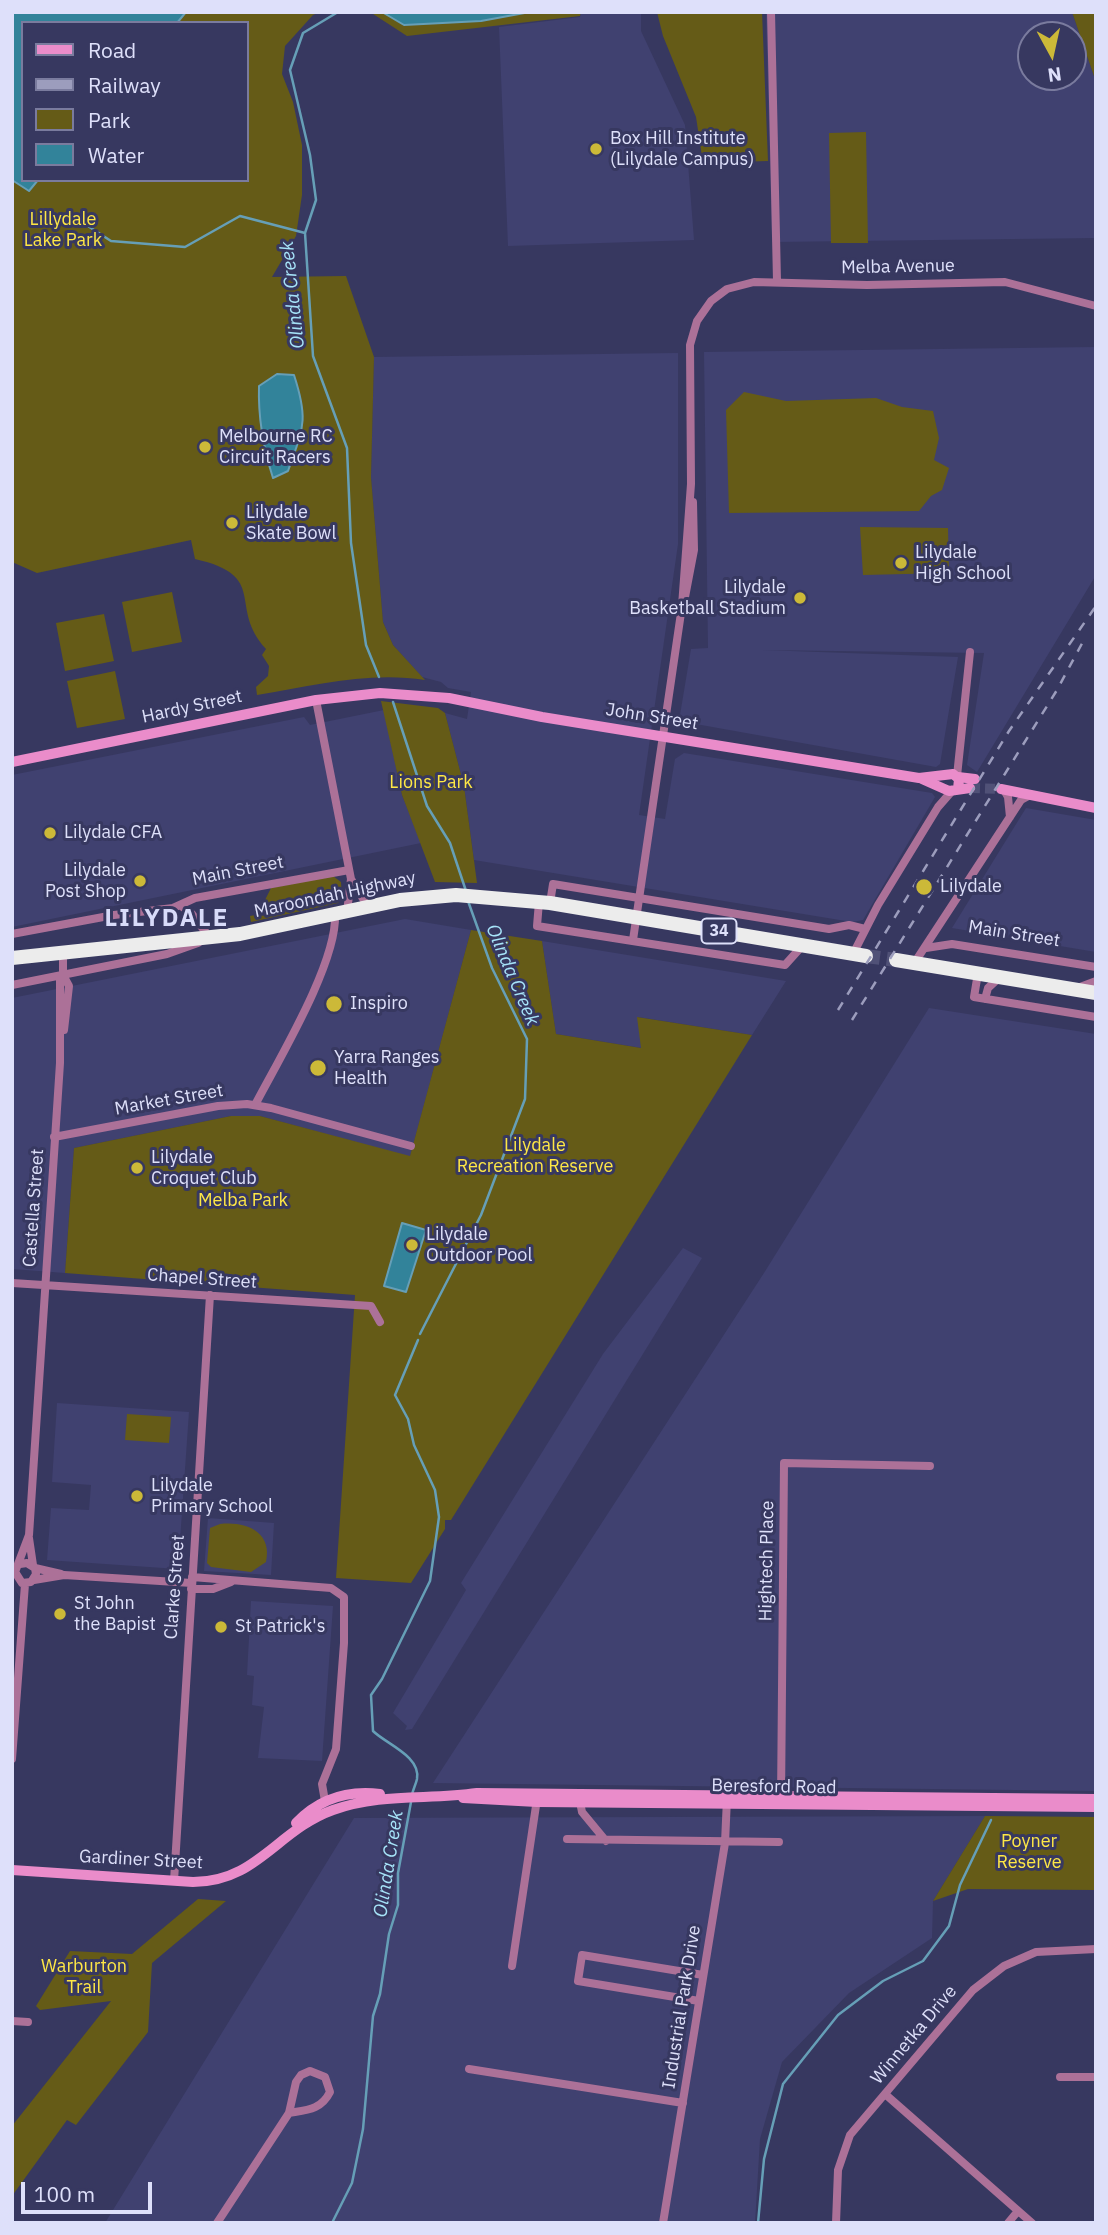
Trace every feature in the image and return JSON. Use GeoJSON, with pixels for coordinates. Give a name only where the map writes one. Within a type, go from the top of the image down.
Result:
{"type":"FeatureCollection","features":[{"type":"Feature","properties":{"kind":"highway","name":"Maroondah Highway"},"geometry":{"type":"LineString","coordinates":[[14,957],[211,938],[428,896],[476,896],[549,903]]}},
{"type":"Feature","properties":{"kind":"highway","name":"34"},"geometry":{"type":"LineString","coordinates":[[549,903],[860,955]]}},
{"type":"Feature","properties":{"kind":"highway"},"geometry":{"type":"LineString","coordinates":[[896,960],[1096,993]]}},
{"type":"Feature","properties":{"kind":"main road","name":"John Street"},"geometry":{"type":"LineString","coordinates":[[380,693],[449,698],[919,778],[973,784]]}},
{"type":"Feature","properties":{"kind":"main road","name":"Hardy Street"},"geometry":{"type":"LineString","coordinates":[[12,762],[316,700],[380,693]]}},
{"type":"Feature","properties":{"kind":"main road"},"geometry":{"type":"LineString","coordinates":[[1003,788],[1096,808]]}},
{"type":"Feature","properties":{"kind":"main road","name":"Beresford Road"},"geometry":{"type":"LineString","coordinates":[[282,1839],[301,1818],[360,1793],[453,1796],[477,1793],[537,1797],[1096,1808]]}},
{"type":"Feature","properties":{"kind":"main road","name":"Beresford Road"},"geometry":{"type":"LineString","coordinates":[[781,1800],[1096,1800]]}},
{"type":"Feature","properties":{"kind":"main road","name":"Gardiner Street"},"geometry":{"type":"LineString","coordinates":[[12,1870],[210,1882],[233,1877],[282,1839]]}},
{"type":"Feature","properties":{"kind":"street"},"geometry":{"type":"LineString","coordinates":[[771,12],[776,281]]}},
{"type":"Feature","properties":{"kind":"street","name":"Melba Avenue"},"geometry":{"type":"LineString","coordinates":[[665,736],[682,606],[691,576],[690,550],[695,522],[691,484],[690,345],[694,328],[705,307],[735,286],[776,281],[867,285],[1005,282],[1096,306]]}},
{"type":"Feature","properties":{"kind":"street"},"geometry":{"type":"LineString","coordinates":[[860,955],[865,929],[952,782],[970,652]]}},
{"type":"Feature","properties":{"kind":"street"},"geometry":{"type":"LineString","coordinates":[[316,700],[350,874],[368,907]]}},
{"type":"Feature","properties":{"kind":"street"},"geometry":{"type":"LineString","coordinates":[[633,940],[665,736]]}},
{"type":"Feature","properties":{"kind":"street"},"geometry":{"type":"LineString","coordinates":[[1003,788],[1008,797],[1010,817]]}},
{"type":"Feature","properties":{"kind":"street"},"geometry":{"type":"LineString","coordinates":[[915,962],[1023,798],[1032,794]]}},
{"type":"Feature","properties":{"kind":"street"},"geometry":{"type":"LineString","coordinates":[[256,1105],[310,996],[336,932],[350,874]]}},
{"type":"Feature","properties":{"kind":"street","name":"Main Street"},"geometry":{"type":"LineString","coordinates":[[12,934],[180,905],[205,896],[350,874]]}},
{"type":"Feature","properties":{"kind":"street"},"geometry":{"type":"LineString","coordinates":[[803,945],[785,965],[537,926],[549,903],[553,884],[829,929],[851,925],[865,929]]}},
{"type":"Feature","properties":{"kind":"street"},"geometry":{"type":"LineString","coordinates":[[12,985],[166,954],[211,938],[180,905]]}},
{"type":"Feature","properties":{"kind":"street","name":"Main Street"},"geometry":{"type":"LineString","coordinates":[[926,948],[952,944],[1096,967]]}},
{"type":"Feature","properties":{"kind":"street","name":"Castella Street"},"geometry":{"type":"LineString","coordinates":[[34,1580],[29,1535],[60,1050],[60,980],[64,975],[63,951]]}},
{"type":"Feature","properties":{"kind":"street"},"geometry":{"type":"LineString","coordinates":[[978,973],[974,998],[1096,1017]]}},
{"type":"Feature","properties":{"kind":"street"},"geometry":{"type":"LineString","coordinates":[[985,999],[988,988],[1000,977]]}},
{"type":"Feature","properties":{"kind":"street"},"geometry":{"type":"LineString","coordinates":[[1074,990],[1096,981]]}},
{"type":"Feature","properties":{"kind":"street","name":"Market Street"},"geometry":{"type":"LineString","coordinates":[[54,1137],[218,1106],[256,1105],[411,1146]]}},
{"type":"Feature","properties":{"kind":"street","name":"Chapel Street"},"geometry":{"type":"LineString","coordinates":[[12,1283],[370,1306],[380,1322]]}},
{"type":"Feature","properties":{"kind":"street","name":"Clarke Street"},"geometry":{"type":"LineString","coordinates":[[174,1881],[210,1295]]}},
{"type":"Feature","properties":{"kind":"street","name":"Hightech Place"},"geometry":{"type":"LineString","coordinates":[[781,1800],[784,1463],[930,1466]]}},
{"type":"Feature","properties":{"kind":"street","name":"Castella Street"},"geometry":{"type":"LineString","coordinates":[[14,1578],[29,1535]]}},
{"type":"Feature","properties":{"kind":"street"},"geometry":{"type":"LineString","coordinates":[[17,1566],[34,1567],[64,1575],[192,1583],[213,1589],[231,1582],[331,1588],[341,1593],[345,1604],[336,1752],[322,1784],[327,1806]]}},
{"type":"Feature","properties":{"kind":"street"},"geometry":{"type":"LineString","coordinates":[[25,1584],[64,1575]]}},
{"type":"Feature","properties":{"kind":"street"},"geometry":{"type":"LineString","coordinates":[[14,1578],[25,1584]]}},
{"type":"Feature","properties":{"kind":"street"},"geometry":{"type":"LineString","coordinates":[[12,1759],[25,1584]]}},
{"type":"Feature","properties":{"kind":"street"},"geometry":{"type":"LineString","coordinates":[[512,1966],[537,1797]]}},
{"type":"Feature","properties":{"kind":"street"},"geometry":{"type":"LineString","coordinates":[[579,1798],[582,1812],[606,1841]]}},
{"type":"Feature","properties":{"kind":"street","name":"Industrial Park Drive"},"geometry":{"type":"LineString","coordinates":[[663,2223],[725,1843],[727,1799]]}},
{"type":"Feature","properties":{"kind":"street"},"geometry":{"type":"LineString","coordinates":[[568,1839],[779,1842]]}},
{"type":"Feature","properties":{"kind":"street","name":"Winnetka Drive"},"geometry":{"type":"LineString","coordinates":[[836,2223],[838,2170],[845,2147],[857,2124],[987,1977],[1036,1952],[1096,1949]]}},
{"type":"Feature","properties":{"kind":"street"},"geometry":{"type":"LineString","coordinates":[[699,2001],[578,1981],[582,1955],[703,1975]]}},
{"type":"Feature","properties":{"kind":"street"},"geometry":{"type":"LineString","coordinates":[[12,2021],[28,2022]]}},
{"type":"Feature","properties":{"kind":"street"},"geometry":{"type":"LineString","coordinates":[[469,2069],[683,2103]]}},
{"type":"Feature","properties":{"kind":"street"},"geometry":{"type":"LineString","coordinates":[[218,2223],[289,2113],[292,2090],[301,2075],[310,2071],[326,2077],[330,2092],[325,2101],[316,2108],[289,2113]]}},
{"type":"Feature","properties":{"kind":"street"},"geometry":{"type":"LineString","coordinates":[[1060,2077],[1096,2077]]}},
{"type":"Feature","properties":{"kind":"street"},"geometry":{"type":"LineString","coordinates":[[885,2094],[1032,2223]]}},
{"type":"Feature","properties":{"kind":"street"},"geometry":{"type":"LineString","coordinates":[[1008,2223],[1018,2211]]}},
{"type":"Feature","properties":{"kind":"shaded area","name":"Box Hill Institute (Lilydale Campus)"},"geometry":{"type":"Polygon","coordinates":[[[581,12],[641,12],[641,31],[685,125],[694,240],[508,246],[499,27],[580,17],[581,12]]]}},
{"type":"Feature","properties":{"kind":"shaded area"},"geometry":{"type":"Polygon","coordinates":[[[766,12],[1072,12],[1075,21],[1017,21],[1017,91],[1087,91],[1087,56],[1096,82],[1096,238],[772,242],[766,12]]]}},
{"type":"Feature","properties":{"kind":"shaded area","name":"Lilydale High School"},"geometry":{"type":"Polygon","coordinates":[[[1096,347],[1096,575],[977,772],[967,765],[984,653],[762,650],[958,657],[940,764],[936,767],[679,721],[691,649],[708,648],[704,352],[1096,347]]]}},
{"type":"Feature","properties":{"kind":"shaded area"},"geometry":{"type":"Polygon","coordinates":[[[678,353],[678,544],[639,815],[665,819],[675,759],[684,753],[932,793],[935,797],[863,920],[852,922],[474,860],[464,786],[445,713],[467,719],[471,692],[448,688],[441,682],[422,677],[393,645],[383,622],[371,477],[374,357],[678,353]]]}},
{"type":"Feature","properties":{"kind":"shaded area"},"geometry":{"type":"Polygon","coordinates":[[[384,710],[402,795],[421,843],[12,927],[12,775],[304,717],[310,725],[384,710]]]}},
{"type":"Feature","properties":{"kind":"shaded area"},"geometry":{"type":"Polygon","coordinates":[[[1026,808],[1096,820],[1096,952],[952,928],[1026,808]]]}},
{"type":"Feature","properties":{"kind":"shaded area"},"geometry":{"type":"Polygon","coordinates":[[[405,919],[471,930],[410,1157],[260,1116],[231,1116],[74,1148],[65,1273],[12,1269],[12,998],[405,919]]]}},
{"type":"Feature","properties":{"kind":"shaded area"},"geometry":{"type":"Polygon","coordinates":[[[542,941],[786,981],[752,1035],[638,1017],[642,1048],[556,1034],[542,941]]]}},
{"type":"Feature","properties":{"kind":"shaded area"},"geometry":{"type":"Polygon","coordinates":[[[929,1008],[1096,1034],[1096,1791],[433,1783],[764,1273],[929,1008]]]}},
{"type":"Feature","properties":{"kind":"shaded area"},"geometry":{"type":"Polygon","coordinates":[[[683,1248],[702,1258],[412,1729],[405,1730],[407,1726],[393,1713],[466,1590],[461,1583],[603,1354],[683,1248]]]}},
{"type":"Feature","properties":{"kind":"shaded area","name":"Lilydale Primary School"},"geometry":{"type":"Polygon","coordinates":[[[57,1403],[189,1412],[178,1569],[47,1560],[51,1508],[89,1510],[91,1485],[52,1482],[57,1403]]]}},
{"type":"Feature","properties":{"kind":"shaded area","name":"Lilydale Primary School"},"geometry":{"type":"Polygon","coordinates":[[[208,1518],[274,1523],[271,1575],[204,1571],[208,1518]]]}},
{"type":"Feature","properties":{"kind":"shaded area"},"geometry":{"type":"Polygon","coordinates":[[[251,1601],[333,1606],[322,1761],[258,1758],[264,1707],[252,1705],[254,1676],[247,1675],[251,1601]]]}},
{"type":"Feature","properties":{"kind":"shaded area"},"geometry":{"type":"Polygon","coordinates":[[[985,1816],[933,1901],[932,1938],[849,1993],[782,2062],[760,2139],[755,2223],[105,2223],[354,1818],[985,1816]]]}},
{"type":"Feature","properties":{"kind":"green space","name":"Lillydale Lake Park"},"geometry":{"type":"Polygon","coordinates":[[[12,12],[320,12],[313,15],[285,46],[282,74],[293,102],[302,145],[302,195],[296,236],[272,277],[346,276],[374,357],[371,477],[383,622],[393,645],[425,680],[362,678],[257,695],[256,687],[268,676],[269,666],[262,655],[266,649],[249,619],[240,584],[232,574],[218,566],[195,559],[191,540],[37,573],[12,562],[12,12]]]}},
{"type":"Feature","properties":{"kind":"green space"},"geometry":{"type":"Polygon","coordinates":[[[370,12],[581,12],[580,16],[407,36],[370,12]]]}},
{"type":"Feature","properties":{"kind":"green space"},"geometry":{"type":"Polygon","coordinates":[[[657,12],[762,12],[768,161],[703,163],[696,117],[663,36],[657,12]]]}},
{"type":"Feature","properties":{"kind":"green space"},"geometry":{"type":"Polygon","coordinates":[[[1072,12],[1096,12],[1096,82],[1087,56],[1087,21],[1075,21],[1072,12]]]}},
{"type":"Feature","properties":{"kind":"green space"},"geometry":{"type":"Polygon","coordinates":[[[866,132],[868,243],[831,243],[829,133],[866,132]]]}},
{"type":"Feature","properties":{"kind":"green space"},"geometry":{"type":"Polygon","coordinates":[[[744,392],[786,401],[876,398],[902,407],[933,411],[939,438],[934,460],[949,468],[942,490],[931,496],[919,511],[729,513],[726,410],[744,392]]]}},
{"type":"Feature","properties":{"kind":"green space"},"geometry":{"type":"Polygon","coordinates":[[[860,527],[948,528],[949,573],[863,575],[860,527]]]}},
{"type":"Feature","properties":{"kind":"green space"},"geometry":{"type":"Polygon","coordinates":[[[172,592],[182,642],[132,652],[122,602],[172,592]]]}},
{"type":"Feature","properties":{"kind":"green space"},"geometry":{"type":"Polygon","coordinates":[[[104,614],[114,661],[65,671],[56,623],[104,614]]]}},
{"type":"Feature","properties":{"kind":"green space"},"geometry":{"type":"Polygon","coordinates":[[[115,671],[125,719],[77,728],[67,681],[115,671]]]}},
{"type":"Feature","properties":{"kind":"green space","name":"Lions Park"},"geometry":{"type":"Polygon","coordinates":[[[381,701],[438,708],[445,713],[464,786],[477,883],[435,882],[402,795],[381,701]]]}},
{"type":"Feature","properties":{"kind":"green space"},"geometry":{"type":"Polygon","coordinates":[[[333,876],[341,882],[342,898],[338,903],[251,922],[250,916],[270,912],[265,900],[271,888],[333,876]]]}},
{"type":"Feature","properties":{"kind":"green space","name":"Lilydale Recreation Reserve"},"geometry":{"type":"Polygon","coordinates":[[[471,930],[542,941],[556,1034],[641,1048],[637,1017],[752,1035],[451,1520],[445,1520],[445,1529],[411,1583],[336,1578],[355,1295],[65,1273],[74,1148],[231,1116],[260,1116],[410,1156],[471,930]]]}},
{"type":"Feature","properties":{"kind":"green space"},"geometry":{"type":"Polygon","coordinates":[[[127,1414],[171,1417],[169,1443],[125,1440],[127,1414]]]}},
{"type":"Feature","properties":{"kind":"green space","name":"Lilydale Primary School"},"geometry":{"type":"Polygon","coordinates":[[[220,1524],[239,1524],[255,1531],[265,1543],[266,1562],[251,1572],[211,1567],[207,1563],[210,1528],[220,1524]]]}},
{"type":"Feature","properties":{"kind":"green space","name":"Poyner Reserve"},"geometry":{"type":"Polygon","coordinates":[[[985,1816],[1096,1817],[1096,1890],[968,1889],[933,1901],[985,1816]]]}},
{"type":"Feature","properties":{"kind":"green space","name":"Warburton Trail"},"geometry":{"type":"Polygon","coordinates":[[[198,1899],[226,1901],[152,1963],[148,2032],[76,2125],[67,2120],[12,2196],[12,2126],[111,2001],[40,2010],[36,2006],[70,1951],[132,1954],[198,1899]]]}},
{"type":"Feature","properties":{"kind":"water"},"geometry":{"type":"Polygon","coordinates":[[[12,12],[186,12],[179,21],[21,21],[21,182],[36,182],[29,191],[12,180],[12,12]]]}},
{"type":"Feature","properties":{"kind":"water"},"geometry":{"type":"Polygon","coordinates":[[[382,12],[530,12],[481,21],[404,25],[382,12]]]}},
{"type":"Feature","properties":{"kind":"water"},"geometry":{"type":"Polygon","coordinates":[[[277,374],[294,375],[303,414],[300,434],[288,471],[273,478],[262,432],[259,386],[277,374]]]}},
{"type":"Feature","properties":{"kind":"water"},"geometry":{"type":"Polygon","coordinates":[[[402,1223],[426,1230],[406,1292],[384,1286],[402,1223]]]}},
{"type":"Feature","properties":{"kind":"waterway"},"geometry":{"type":"LineString","coordinates":[[305,233],[316,200],[310,155],[290,70],[303,33],[338,12]]}},
{"type":"Feature","properties":{"kind":"waterway","name":"Olinda Creek"},"geometry":{"type":"LineString","coordinates":[[71,215],[111,241],[185,247],[240,216],[305,233],[313,356],[347,448],[351,543],[366,645],[379,677]]}},
{"type":"Feature","properties":{"kind":"waterway","name":"Olinda Creek"},"geometry":{"type":"LineString","coordinates":[[393,702],[427,806],[450,843],[466,891]]}},
{"type":"Feature","properties":{"kind":"waterway","name":"Olinda Creek"},"geometry":{"type":"LineString","coordinates":[[420,1334],[481,1215],[525,1099],[527,1039],[492,968],[468,901]]}},
{"type":"Feature","properties":{"kind":"waterway","name":"Olinda Creek"},"geometry":{"type":"LineString","coordinates":[[412,1795],[417,1771],[408,1757],[373,1731],[371,1695],[382,1679],[430,1581],[439,1517],[435,1490],[414,1445],[408,1419],[395,1395],[418,1340]]}},
{"type":"Feature","properties":{"kind":"waterway","name":"Olinda Creek"},"geometry":{"type":"LineString","coordinates":[[332,2223],[352,2183],[363,2129],[373,2016],[380,1994],[389,1934],[398,1905],[398,1873],[411,1802]]}},
{"type":"Feature","properties":{"kind":"waterway"},"geometry":{"type":"LineString","coordinates":[[758,2223],[764,2159],[783,2084],[838,2015],[883,1981],[923,1961],[949,1926],[960,1885],[991,1820]]}},
{"type":"Feature","properties":{"kind":"tunnel"},"geometry":{"type":"LineString","coordinates":[[970,788],[1001,789]]}},
{"type":"Feature","properties":{"kind":"tunnel"},"geometry":{"type":"LineString","coordinates":[[866,956],[896,960]]}},
{"type":"Feature","properties":{"kind":"railway"},"geometry":{"type":"LineString","coordinates":[[838,1010],[1009,731],[1096,606]]}},
{"type":"Feature","properties":{"kind":"railway"},"geometry":{"type":"LineString","coordinates":[[852,1020],[1057,690],[1086,636]]}},
{"type":"Feature","properties":{"kind":"place","name":"Box Hill Institute (Lilydale Campus)"},"geometry":{"type":"Point","coordinates":[596,149]}},
{"type":"Feature","properties":{"kind":"place","name":"Melbourne RC Circuit Racers"},"geometry":{"type":"Point","coordinates":[205,447]}},
{"type":"Feature","properties":{"kind":"place","name":"Lilydale Skate Bowl"},"geometry":{"type":"Point","coordinates":[232,523]}},
{"type":"Feature","properties":{"kind":"place","name":"Lilydale High School"},"geometry":{"type":"Point","coordinates":[901,563]}},
{"type":"Feature","properties":{"kind":"place","name":"Lilydale Basketball Stadium"},"geometry":{"type":"Point","coordinates":[800,598]}},
{"type":"Feature","properties":{"kind":"place","name":"Lilydale CFA"},"geometry":{"type":"Point","coordinates":[50,833]}},
{"type":"Feature","properties":{"kind":"place","name":"Lilydale Post Shop"},"geometry":{"type":"Point","coordinates":[140,881]}},
{"type":"Feature","properties":{"kind":"place","name":"Lilydale"},"geometry":{"type":"Point","coordinates":[924,887]}},
{"type":"Feature","properties":{"kind":"place","name":"Inspiro"},"geometry":{"type":"Point","coordinates":[334,1004]}},
{"type":"Feature","properties":{"kind":"place","name":"Yarra Ranges Health"},"geometry":{"type":"Point","coordinates":[318,1068]}},
{"type":"Feature","properties":{"kind":"place","name":"Lilydale Croquet Club"},"geometry":{"type":"Point","coordinates":[137,1168]}},
{"type":"Feature","properties":{"kind":"place","name":"Lilydale Outdoor Pool"},"geometry":{"type":"Point","coordinates":[412,1245]}},
{"type":"Feature","properties":{"kind":"place","name":"Lilydale Primary School"},"geometry":{"type":"Point","coordinates":[137,1496]}},
{"type":"Feature","properties":{"kind":"place","name":"St John the Bapist"},"geometry":{"type":"Point","coordinates":[60,1614]}},
{"type":"Feature","properties":{"kind":"place","name":"St Patrick's"},"geometry":{"type":"Point","coordinates":[221,1627]}},
{"type":"Feature","properties":{"kind":"district","name":"LILYDALE"},"geometry":{"type":"Point","coordinates":[167,919]}},
{"type":"Feature","properties":{"kind":"park label","name":"Melba Park"},"geometry":{"type":"Point","coordinates":[243,1201]}}]}
